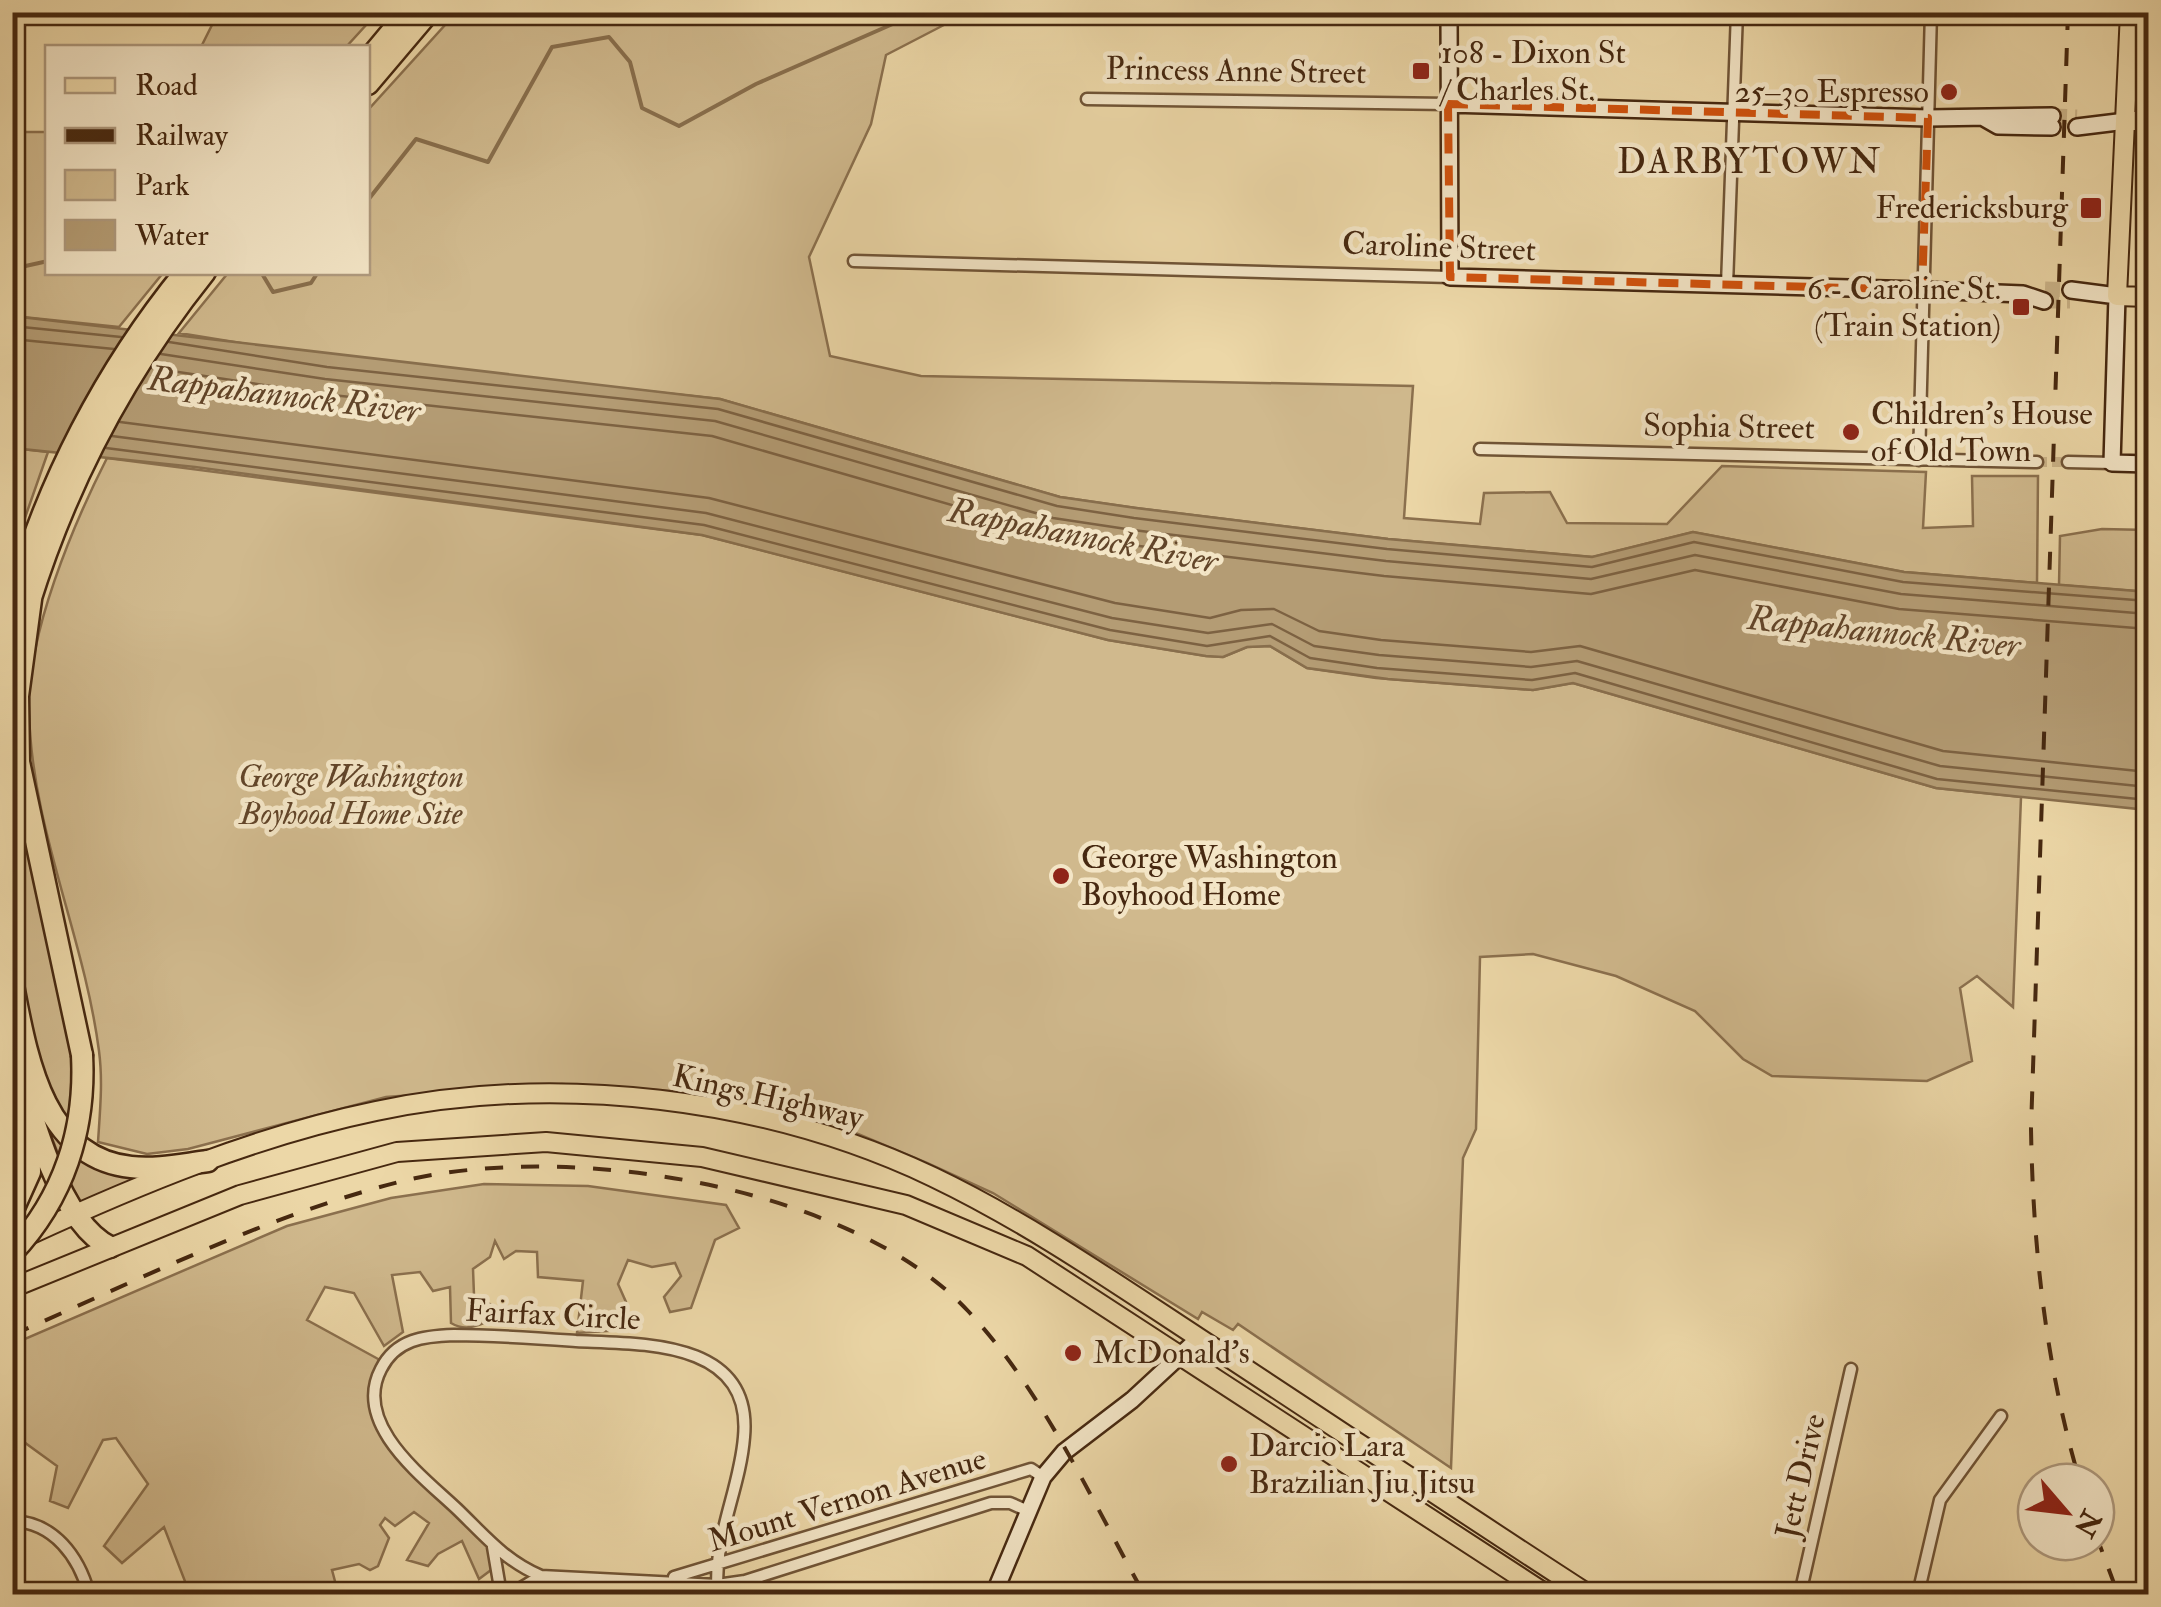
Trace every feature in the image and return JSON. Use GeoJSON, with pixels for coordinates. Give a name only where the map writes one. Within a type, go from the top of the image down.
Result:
{"type":"FeatureCollection","features":[{"type":"Feature","properties":{"kind":"highway"},"geometry":{"type":"LineString","coordinates":[[370,58],[408,12]]}},
{"type":"Feature","properties":{"kind":"highway"},"geometry":{"type":"LineString","coordinates":[[370,82],[429,12]]}},
{"type":"Feature","properties":{"kind":"highway"},"geometry":{"type":"LineString","coordinates":[[12,605],[90,413],[141,329],[183,275]]}},
{"type":"Feature","properties":{"kind":"highway"},"geometry":{"type":"LineString","coordinates":[[12,667],[52,512],[118,398],[203,275]]}},
{"type":"Feature","properties":{"kind":"highway"},"geometry":{"type":"LineString","coordinates":[[12,1252],[38,1220],[72,1154],[83,1102],[82,1055],[19,762],[18,696],[32,592]]}},
{"type":"Feature","properties":{"kind":"highway"},"geometry":{"type":"LineString","coordinates":[[12,980],[32,1068],[64,1132],[92,1154],[126,1167],[208,1161]]}},
{"type":"Feature","properties":{"kind":"highway"},"geometry":{"type":"LineString","coordinates":[[12,1044],[74,1215],[89,1234],[110,1248]]}},
{"type":"Feature","properties":{"kind":"highway"},"geometry":{"type":"LineString","coordinates":[[12,1212],[26,1188],[31,1156],[22,1080]]}},
{"type":"Feature","properties":{"kind":"main road"},"geometry":{"type":"LineString","coordinates":[[2130,12],[2119,121],[2111,296],[2148,297]]}},
{"type":"Feature","properties":{"kind":"main road"},"geometry":{"type":"LineString","coordinates":[[2119,121],[2148,122]]}},
{"type":"Feature","properties":{"kind":"main road","name":"Kings Highway"},"geometry":{"type":"LineString","coordinates":[[12,1242],[208,1161],[324,1123],[438,1101],[606,1096],[734,1113],[835,1140],[930,1176],[1058,1246],[1588,1594]]}},
{"type":"Feature","properties":{"kind":"main road"},"geometry":{"type":"LineString","coordinates":[[12,1288],[278,1182],[397,1152],[496,1143],[602,1145],[702,1157],[822,1182],[936,1216],[1028,1256],[1546,1594]]}},
{"type":"Feature","properties":{"kind":"street"},"geometry":{"type":"LineString","coordinates":[[1449,12],[1450,277]]}},
{"type":"Feature","properties":{"kind":"street"},"geometry":{"type":"LineString","coordinates":[[1726,285],[1736,12]]}},
{"type":"Feature","properties":{"kind":"street"},"geometry":{"type":"LineString","coordinates":[[1919,460],[1931,12]]}},
{"type":"Feature","properties":{"kind":"street","name":"Princess Anne Street"},"geometry":{"type":"LineString","coordinates":[[1087,99],[1984,118],[1998,126],[2052,121]]}},
{"type":"Feature","properties":{"kind":"street"},"geometry":{"type":"LineString","coordinates":[[2077,122],[2119,121]]}},
{"type":"Feature","properties":{"kind":"street","name":"Caroline Street"},"geometry":{"type":"LineString","coordinates":[[854,261],[2045,295]]}},
{"type":"Feature","properties":{"kind":"street"},"geometry":{"type":"LineString","coordinates":[[2071,296],[2111,296],[2112,463]]}},
{"type":"Feature","properties":{"kind":"street","name":"Sophia Street"},"geometry":{"type":"LineString","coordinates":[[1480,450],[2037,462]]}},
{"type":"Feature","properties":{"kind":"street"},"geometry":{"type":"LineString","coordinates":[[2068,462],[2148,464]]}},
{"type":"Feature","properties":{"kind":"street","name":"Fairfax Circle"},"geometry":{"type":"LineString","coordinates":[[541,1576],[493,1547],[392,1444],[378,1414],[378,1375],[389,1356],[412,1340],[464,1335],[664,1345],[711,1364],[738,1398],[744,1428],[717,1567],[718,1590]]}},
{"type":"Feature","properties":{"kind":"street"},"geometry":{"type":"LineString","coordinates":[[994,1594],[1026,1510],[1044,1476],[1064,1452],[1199,1338]]}},
{"type":"Feature","properties":{"kind":"street","name":"Jett Drive"},"geometry":{"type":"LineString","coordinates":[[1800,1594],[1851,1368]]}},
{"type":"Feature","properties":{"kind":"street"},"geometry":{"type":"LineString","coordinates":[[1918,1594],[1940,1500],[2001,1416]]}},
{"type":"Feature","properties":{"kind":"street","name":"Mount Vernon Avenue"},"geometry":{"type":"LineString","coordinates":[[663,1579],[717,1567],[1031,1469],[1044,1476]]}},
{"type":"Feature","properties":{"kind":"street","name":"Mount Vernon Avenue"},"geometry":{"type":"LineString","coordinates":[[541,1576],[663,1579],[718,1590],[992,1503],[1010,1503],[1026,1510]]}},
{"type":"Feature","properties":{"kind":"street"},"geometry":{"type":"LineString","coordinates":[[12,1520],[40,1526],[62,1542],[76,1562],[89,1594]]}},
{"type":"Feature","properties":{"kind":"street"},"geometry":{"type":"LineString","coordinates":[[493,1547],[501,1594]]}},
{"type":"Feature","properties":{"kind":"street"},"geometry":{"type":"LineString","coordinates":[[511,1594],[541,1576]]}},
{"type":"Feature","properties":{"kind":"highlighted area"},"geometry":{"type":"Polygon","coordinates":[[[1448,104],[1928,118],[1922,290],[1450,277],[1448,104]]]}},
{"type":"Feature","properties":{"kind":"green space"},"geometry":{"type":"Polygon","coordinates":[[[218,12],[377,13],[348,45],[202,45],[218,12]]]}},
{"type":"Feature","properties":{"kind":"green space"},"geometry":{"type":"Polygon","coordinates":[[[456,13],[967,13],[886,55],[871,124],[809,257],[830,356],[921,376],[1413,386],[1404,518],[1480,524],[1484,493],[1550,492],[1567,523],[1667,524],[1722,466],[1926,472],[1923,528],[1973,526],[1972,476],[2038,476],[2037,583],[1904,572],[1693,532],[1593,557],[1388,539],[1136,508],[1060,497],[720,399],[328,357],[179,333],[226,275],[370,275],[370,108],[456,13]]]}},
{"type":"Feature","properties":{"kind":"green space"},"geometry":{"type":"Polygon","coordinates":[[[12,132],[45,132],[45,275],[161,275],[119,327],[13,316],[12,132]]]}},
{"type":"Feature","properties":{"kind":"green space"},"geometry":{"type":"Polygon","coordinates":[[[13,448],[48,452],[13,552],[13,448]]]}},
{"type":"Feature","properties":{"kind":"green space","name":"George Washington Boyhood Home Site"},"geometry":{"type":"Polygon","coordinates":[[[107,458],[702,535],[1108,640],[1206,656],[1223,657],[1247,647],[1270,646],[1307,668],[1376,678],[1533,690],[1573,683],[1936,788],[2021,797],[2013,1007],[1977,976],[1960,988],[1972,1061],[1927,1081],[1772,1076],[1743,1059],[1695,1011],[1616,976],[1533,954],[1480,957],[1476,1129],[1463,1158],[1451,1468],[1238,1324],[1233,1330],[1202,1312],[1198,1319],[993,1193],[827,1121],[671,1091],[562,1084],[386,1097],[188,1149],[147,1154],[98,1142],[99,1051],[82,965],[39,797],[29,710],[36,648],[54,581],[107,458]]]}},
{"type":"Feature","properties":{"kind":"green space"},"geometry":{"type":"Polygon","coordinates":[[[2102,529],[2148,530],[2148,592],[2059,585],[2060,536],[2102,529]]]}},
{"type":"Feature","properties":{"kind":"green space"},"geometry":{"type":"Polygon","coordinates":[[[12,754],[75,1056],[69,1124],[48,1090],[33,1047],[23,999],[14,894],[12,754]]]}},
{"type":"Feature","properties":{"kind":"green space"},"geometry":{"type":"Polygon","coordinates":[[[44,1117],[141,1177],[77,1204],[44,1117]]]}},
{"type":"Feature","properties":{"kind":"green space"},"geometry":{"type":"Polygon","coordinates":[[[484,1184],[588,1186],[726,1205],[739,1228],[715,1240],[691,1308],[670,1312],[664,1297],[681,1276],[675,1263],[652,1267],[628,1260],[618,1284],[626,1302],[622,1330],[577,1333],[583,1281],[538,1277],[537,1252],[516,1251],[504,1259],[495,1241],[490,1257],[473,1269],[474,1295],[490,1304],[484,1323],[475,1326],[451,1323],[450,1287],[433,1291],[420,1272],[392,1275],[403,1332],[384,1346],[354,1293],[325,1287],[307,1320],[380,1360],[369,1397],[386,1444],[488,1546],[495,1567],[479,1579],[462,1541],[438,1554],[428,1566],[407,1560],[429,1523],[414,1512],[395,1526],[385,1518],[380,1525],[389,1538],[378,1566],[370,1570],[359,1564],[332,1570],[336,1585],[330,1594],[175,1594],[188,1589],[164,1527],[122,1563],[104,1546],[148,1484],[116,1438],[103,1440],[68,1508],[50,1501],[57,1466],[13,1434],[13,1344],[287,1226],[391,1198],[484,1184]]]}},
{"type":"Feature","properties":{"kind":"water","name":"Rappahannock River"},"geometry":{"type":"Polygon","coordinates":[[[12,316],[720,399],[1060,497],[1136,508],[1388,539],[1592,557],[1693,532],[1904,572],[2148,592],[2148,810],[1936,788],[1573,683],[1533,690],[1388,679],[1307,668],[1270,646],[1247,647],[1223,657],[1108,640],[702,535],[195,467],[13,448],[12,316]]]}},
{"type":"Feature","properties":{"kind":"waterway"},"geometry":{"type":"LineString","coordinates":[[370,197],[416,139],[488,162],[552,47],[609,37],[630,62],[642,108],[679,126],[756,84],[920,12]]}},
{"type":"Feature","properties":{"kind":"waterway"},"geometry":{"type":"LineString","coordinates":[[12,269],[45,262]]}},
{"type":"Feature","properties":{"kind":"waterway"},"geometry":{"type":"LineString","coordinates":[[263,275],[273,292],[311,283],[316,275]]}},
{"type":"Feature","properties":{"kind":"tunnel"},"geometry":{"type":"LineString","coordinates":[[2052,116],[2077,117]]}},
{"type":"Feature","properties":{"kind":"tunnel"},"geometry":{"type":"LineString","coordinates":[[2045,289],[2071,290]]}},
{"type":"Feature","properties":{"kind":"tunnel"},"geometry":{"type":"LineString","coordinates":[[2044,301],[2070,301]]}},
{"type":"Feature","properties":{"kind":"tunnel"},"geometry":{"type":"LineString","coordinates":[[2037,462],[2068,462]]}},
{"type":"Feature","properties":{"kind":"railway"},"geometry":{"type":"LineString","coordinates":[[2068,12],[2031,1129],[2044,1307],[2058,1395],[2074,1462]]}},
{"type":"Feature","properties":{"kind":"railway"},"geometry":{"type":"LineString","coordinates":[[12,1335],[251,1231],[399,1182],[466,1170],[541,1167],[620,1171],[701,1183],[780,1204],[853,1232],[917,1268],[969,1312],[996,1343],[1043,1412],[1144,1594]]}},
{"type":"Feature","properties":{"kind":"railway"},"geometry":{"type":"LineString","coordinates":[[2106,1562],[2118,1594]]}},
{"type":"Feature","properties":{"kind":"place","name":"108 - Dixon St / Charles St."},"geometry":{"type":"Point","coordinates":[1421,71]}},
{"type":"Feature","properties":{"kind":"place","name":"25–30 Espresso"},"geometry":{"type":"Point","coordinates":[1949,92]}},
{"type":"Feature","properties":{"kind":"place","name":"Fredericksburg"},"geometry":{"type":"Point","coordinates":[2091,208]}},
{"type":"Feature","properties":{"kind":"place","name":"6 - Caroline St. (Train Station)"},"geometry":{"type":"Point","coordinates":[2021,307]}},
{"type":"Feature","properties":{"kind":"place","name":"Children's House of Old Town"},"geometry":{"type":"Point","coordinates":[1851,432]}},
{"type":"Feature","properties":{"kind":"place","name":"George Washington Boyhood Home"},"geometry":{"type":"Point","coordinates":[1061,876]}},
{"type":"Feature","properties":{"kind":"place","name":"McDonald's"},"geometry":{"type":"Point","coordinates":[1073,1353]}},
{"type":"Feature","properties":{"kind":"place","name":"Darcio Lara Brazilian Jiu Jitsu"},"geometry":{"type":"Point","coordinates":[1229,1464]}},
{"type":"Feature","properties":{"kind":"district","name":"DARBYTOWN"},"geometry":{"type":"Point","coordinates":[1750,162]}}]}
